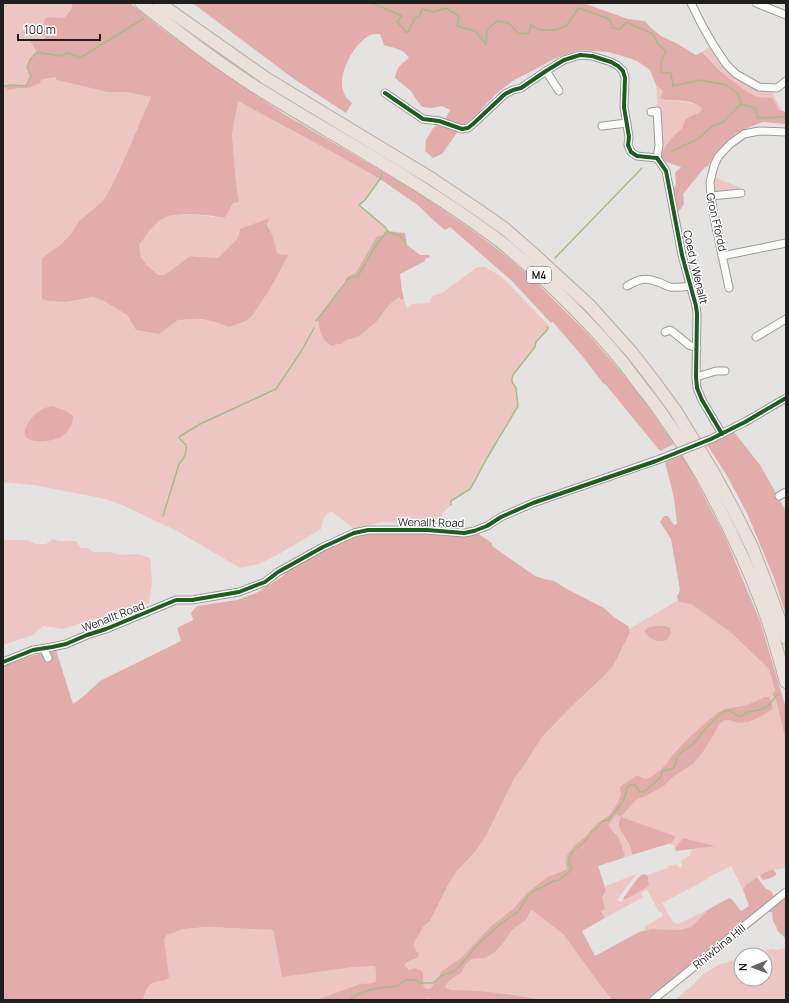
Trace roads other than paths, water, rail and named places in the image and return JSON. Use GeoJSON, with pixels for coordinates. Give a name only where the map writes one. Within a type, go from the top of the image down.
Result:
{"type":"FeatureCollection","features":[{"type":"Feature","properties":{"kind":"highway","name":"M4"},"geometry":{"type":"LineString","coordinates":[[141,3],[191,43],[252,85],[401,174],[480,226],[523,261],[583,317],[623,363],[664,418],[679,439],[711,492],[761,600],[786,682]]}},
{"type":"Feature","properties":{"kind":"highway","name":"M4"},"geometry":{"type":"LineString","coordinates":[[159,3],[267,79],[432,179],[481,212],[505,229],[590,306],[632,353],[653,380],[675,410],[713,472],[752,547],[786,638]]}},
{"type":"Feature","properties":{"kind":"street"},"geometry":{"type":"LineString","coordinates":[[691,3],[714,46],[726,64],[736,74],[759,87],[777,88],[786,81]]}},
{"type":"Feature","properties":{"kind":"street"},"geometry":{"type":"LineString","coordinates":[[756,3],[786,15]]}},
{"type":"Feature","properties":{"kind":"street"},"geometry":{"type":"LineString","coordinates":[[385,93],[423,119],[439,121],[462,129],[468,128],[505,94],[521,88],[564,60],[580,55],[592,56],[616,64],[621,69],[625,78],[624,107],[629,137],[628,145],[631,152],[637,156],[657,158],[659,145],[656,111],[651,112]]}},
{"type":"Feature","properties":{"kind":"street"},"geometry":{"type":"LineString","coordinates":[[546,71],[560,91]]}},
{"type":"Feature","properties":{"kind":"street"},"geometry":{"type":"LineString","coordinates":[[602,126],[627,123]]}},
{"type":"Feature","properties":{"kind":"street","name":"Gron Ffordd"},"geometry":{"type":"LineString","coordinates":[[786,132],[760,132],[744,134],[730,144],[718,157],[710,182],[710,196],[722,256],[786,243]]}},
{"type":"Feature","properties":{"kind":"street","name":"Coed y Wenallt"},"geometry":{"type":"LineString","coordinates":[[657,158],[666,171],[682,255],[697,314],[697,388],[722,434]]}},
{"type":"Feature","properties":{"kind":"street"},"geometry":{"type":"LineString","coordinates":[[710,196],[740,193]]}},
{"type":"Feature","properties":{"kind":"street"},"geometry":{"type":"LineString","coordinates":[[722,256],[729,288]]}},
{"type":"Feature","properties":{"kind":"street"},"geometry":{"type":"LineString","coordinates":[[627,286],[636,280],[648,279],[669,287],[690,286]]}},
{"type":"Feature","properties":{"kind":"street"},"geometry":{"type":"LineString","coordinates":[[660,292],[664,284]]}},
{"type":"Feature","properties":{"kind":"street"},"geometry":{"type":"LineString","coordinates":[[756,337],[786,319]]}},
{"type":"Feature","properties":{"kind":"street"},"geometry":{"type":"LineString","coordinates":[[665,332],[670,330],[689,345],[696,348]]}},
{"type":"Feature","properties":{"kind":"street"},"geometry":{"type":"LineString","coordinates":[[696,377],[716,371],[725,371]]}},
{"type":"Feature","properties":{"kind":"street","name":"Wenallt Road"},"geometry":{"type":"LineString","coordinates":[[3,662],[33,650],[66,644],[176,600],[192,600],[240,592],[265,582],[278,572],[323,547],[354,533],[368,530],[428,530],[464,533],[474,531],[533,503],[660,459],[712,439],[786,398]]}},
{"type":"Feature","properties":{"kind":"street"},"geometry":{"type":"LineString","coordinates":[[44,649],[48,658]]}},
{"type":"Feature","properties":{"kind":"street","name":"Rhiwbina Hill"},"geometry":{"type":"LineString","coordinates":[[653,1000],[786,892]]}},
{"type":"Feature","properties":{"kind":"waterway"},"geometry":{"type":"LineString","coordinates":[[372,3],[402,16],[397,22],[405,32],[408,32],[415,18],[419,17],[422,9],[434,12],[446,8],[459,16],[457,26],[475,31],[486,44],[487,30],[497,21],[509,24],[518,34],[529,33],[531,25],[540,30],[555,30],[566,26],[579,8],[609,19],[613,28],[620,29],[626,22],[653,34],[658,44],[666,51],[661,63],[661,73],[671,73],[673,86],[700,80],[726,85],[738,94],[741,104],[755,108],[758,118],[786,117]]}},
{"type":"Feature","properties":{"kind":"waterway"},"geometry":{"type":"LineString","coordinates":[[3,86],[26,86],[31,76],[27,67],[30,59],[37,52],[59,56],[69,53],[80,58],[143,19]]}},
{"type":"Feature","properties":{"kind":"waterway"},"geometry":{"type":"LineString","coordinates":[[672,151],[698,139],[712,126],[723,122],[741,104]]}},
{"type":"Feature","properties":{"kind":"waterway"},"geometry":{"type":"LineString","coordinates":[[555,258],[642,168]]}},
{"type":"Feature","properties":{"kind":"waterway"},"geometry":{"type":"LineString","coordinates":[[382,173],[382,176],[365,200],[359,205],[385,227],[387,231],[401,236],[405,243]]}},
{"type":"Feature","properties":{"kind":"waterway"},"geometry":{"type":"LineString","coordinates":[[316,321],[347,279],[358,276],[375,247],[387,231]]}},
{"type":"Feature","properties":{"kind":"waterway"},"geometry":{"type":"LineString","coordinates":[[451,505],[451,501],[470,489],[518,406],[516,388],[512,382],[513,375],[535,347],[536,342],[548,329],[547,327]]}},
{"type":"Feature","properties":{"kind":"waterway"},"geometry":{"type":"LineString","coordinates":[[163,516],[179,464],[186,453],[186,445],[179,437],[200,424],[276,389],[302,350],[314,328]]}},
{"type":"Feature","properties":{"kind":"waterway"},"geometry":{"type":"LineString","coordinates":[[348,1000],[373,989],[397,986],[406,980],[415,980],[420,983],[433,983],[441,976],[455,971],[475,947],[499,925],[518,912],[532,892],[559,880],[569,872],[572,868],[569,864],[569,858],[574,850],[587,839],[591,832],[598,827],[602,821],[608,820],[620,806],[626,793],[626,789],[630,785],[635,785],[640,792],[644,792],[660,778],[663,771],[674,768],[679,754],[693,744],[708,726],[723,712],[729,710],[738,716],[742,716],[747,712],[767,707],[778,694]]}}]}
